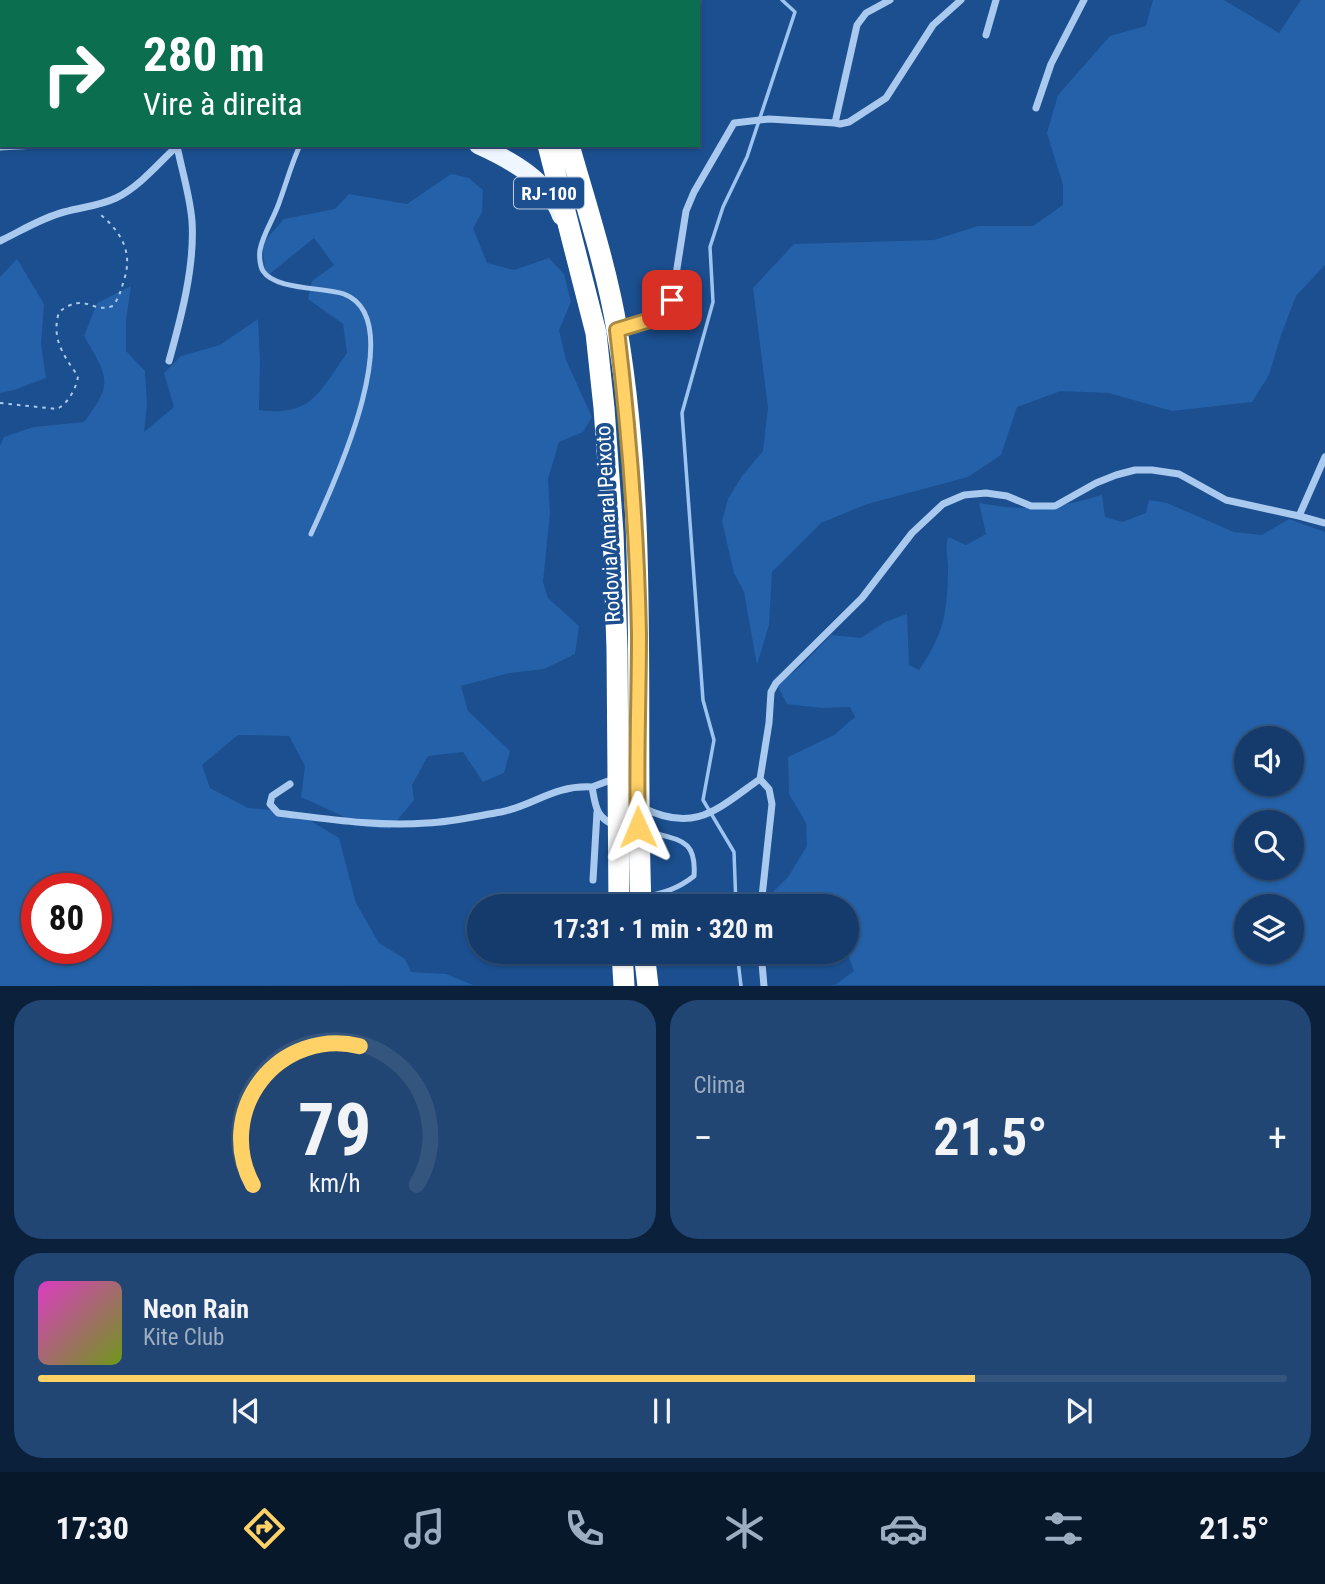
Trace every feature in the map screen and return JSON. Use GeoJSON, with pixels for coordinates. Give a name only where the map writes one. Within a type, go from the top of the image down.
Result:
{"type":"FeatureCollection","features":[{"type":"Feature","properties":{"kind":"highway","name":"Rodovia Amaral Peixoto"},"geometry":{"type":"LineString","coordinates":[[549,147],[596,333],[609,467],[617,649],[616,777],[640,894]]}},
{"type":"Feature","properties":{"kind":"highway","name":"Rodovia Amaral Peixoto"},"geometry":{"type":"LineString","coordinates":[[570,147],[617,330],[628,423],[639,638],[637,805],[627,827],[620,894]]}},
{"type":"Feature","properties":{"kind":"highway"},"geometry":{"type":"LineString","coordinates":[[623,964],[624,985]]}},
{"type":"Feature","properties":{"kind":"highway"},"geometry":{"type":"LineString","coordinates":[[645,964],[648,985]]}},
{"type":"Feature","properties":{"kind":"main road","name":"RJ-100"},"geometry":{"type":"LineString","coordinates":[[482,147],[506,158],[547,190],[558,207],[581,272]]}},
{"type":"Feature","properties":{"kind":"street"},"geometry":{"type":"LineString","coordinates":[[835,122],[857,25],[866,12],[890,0]]}},
{"type":"Feature","properties":{"kind":"street"},"geometry":{"type":"LineString","coordinates":[[617,330],[652,321],[666,313],[672,300],[686,211],[731,125],[769,119],[840,124],[849,122],[886,98],[933,25],[961,0]]}},
{"type":"Feature","properties":{"kind":"street"},"geometry":{"type":"LineString","coordinates":[[986,35],[996,0]]}},
{"type":"Feature","properties":{"kind":"street"},"geometry":{"type":"LineString","coordinates":[[1036,108],[1051,64],[1084,0]]}},
{"type":"Feature","properties":{"kind":"street"},"geometry":{"type":"LineString","coordinates":[[0,241],[45,218],[92,207],[118,197],[176,147]]}},
{"type":"Feature","properties":{"kind":"street"},"geometry":{"type":"LineString","coordinates":[[169,361],[182,316],[192,222],[177,147]]}},
{"type":"Feature","properties":{"kind":"street"},"geometry":{"type":"LineString","coordinates":[[1299,516],[1325,457]]}},
{"type":"Feature","properties":{"kind":"street"},"geometry":{"type":"LineString","coordinates":[[637,805],[679,821],[700,817],[719,808],[760,779],[771,692],[776,683],[862,598],[912,533],[943,504],[964,495],[986,493],[1007,496],[1031,506],[1055,506],[1116,475],[1135,470],[1152,470],[1179,474],[1226,500],[1325,523]]}},
{"type":"Feature","properties":{"kind":"street"},"geometry":{"type":"LineString","coordinates":[[290,784],[272,796],[270,804],[278,813],[329,820],[407,824],[505,811],[559,789],[592,786],[616,777]]}},
{"type":"Feature","properties":{"kind":"street"},"geometry":{"type":"LineString","coordinates":[[760,779],[769,789],[772,804],[762,894]]}},
{"type":"Feature","properties":{"kind":"street"},"geometry":{"type":"LineString","coordinates":[[592,786],[597,811],[593,880]]}},
{"type":"Feature","properties":{"kind":"street"},"geometry":{"type":"LineString","coordinates":[[597,811],[605,822],[627,827]]}},
{"type":"Feature","properties":{"kind":"street"},"geometry":{"type":"LineString","coordinates":[[762,964],[764,985]]}},
{"type":"Feature","properties":{"kind":"lane"},"geometry":{"type":"LineString","coordinates":[[299,147],[260,250],[263,271],[273,281],[343,294],[359,303],[369,322],[371,368],[359,412],[311,534]]}},
{"type":"Feature","properties":{"kind":"lane"},"geometry":{"type":"LineString","coordinates":[[627,827],[683,842],[692,850],[695,859],[694,876],[684,885],[663,894]]}},
{"type":"Feature","properties":{"kind":"path"},"geometry":{"type":"LineString","coordinates":[[0,403],[57,409],[63,406],[76,386],[78,376],[60,351],[55,335],[59,312],[75,302],[106,308],[113,306],[117,300],[128,266],[128,256],[124,242],[112,224],[92,207]]}},
{"type":"Feature","properties":{"kind":"shaded area"},"geometry":{"type":"Polygon","coordinates":[[[1153,0],[1224,0],[1279,33],[1301,0],[1325,0],[1325,265],[1296,296],[1269,375],[1252,402],[1172,411],[1109,393],[1061,391],[1017,407],[1001,455],[968,477],[867,504],[821,523],[772,572],[769,625],[757,665],[744,592],[734,573],[722,521],[728,499],[742,476],[763,451],[768,408],[753,288],[794,244],[934,240],[978,226],[1033,226],[1063,205],[1063,185],[1047,133],[1058,95],[1110,36],[1146,26],[1153,0]]]}},
{"type":"Feature","properties":{"kind":"shaded area"},"geometry":{"type":"Polygon","coordinates":[[[451,174],[469,178],[483,190],[482,212],[473,228],[487,263],[514,270],[549,258],[564,274],[571,302],[559,330],[566,360],[592,417],[583,432],[559,442],[548,479],[550,513],[543,582],[548,598],[579,626],[575,654],[544,669],[509,673],[461,686],[468,711],[510,751],[504,773],[483,782],[463,752],[428,756],[412,785],[414,800],[390,829],[366,827],[301,797],[305,766],[289,736],[238,735],[202,765],[210,788],[248,808],[296,812],[339,838],[356,903],[379,943],[405,959],[411,972],[446,974],[473,985],[0,986],[0,446],[4,437],[33,427],[84,422],[100,397],[104,379],[98,361],[84,336],[97,303],[131,286],[126,321],[126,351],[145,371],[147,405],[144,432],[174,407],[164,373],[181,356],[220,345],[258,319],[259,410],[291,410],[312,399],[347,353],[343,324],[308,299],[312,281],[334,265],[314,238],[266,277],[262,244],[284,219],[335,209],[349,194],[407,204],[451,174]]]}},
{"type":"Feature","properties":{"kind":"shaded area"},"geometry":{"type":"Polygon","coordinates":[[[17,259],[44,304],[41,344],[46,378],[0,393],[0,277],[17,259]]]}},
{"type":"Feature","properties":{"kind":"shaded area"},"geometry":{"type":"Polygon","coordinates":[[[1102,495],[1105,517],[1122,522],[1146,513],[1149,500],[1167,503],[1234,532],[1262,535],[1289,519],[1325,532],[1325,985],[835,985],[854,971],[851,964],[859,964],[859,894],[771,894],[788,877],[807,846],[806,823],[789,794],[788,757],[834,735],[855,717],[850,707],[822,708],[787,704],[777,685],[802,665],[831,635],[861,638],[885,622],[907,614],[909,665],[919,670],[939,634],[945,611],[948,537],[966,545],[986,534],[979,503],[1013,508],[1055,506],[1102,495]]]}},
{"type":"Feature","properties":{"kind":"waterway"},"geometry":{"type":"LineString","coordinates":[[736,894],[734,852],[703,800],[714,740],[703,700],[682,413],[713,302],[710,247],[723,207],[747,157],[795,12],[782,0]]}},
{"type":"Feature","properties":{"kind":"waterway"},"geometry":{"type":"LineString","coordinates":[[738,964],[741,986]]}},
{"type":"Feature","properties":{"kind":"route"},"geometry":{"type":"LineString","coordinates":[[638,827],[639,638],[634,516],[628,423],[617,330],[660,317],[666,313],[672,300]]}}]}
